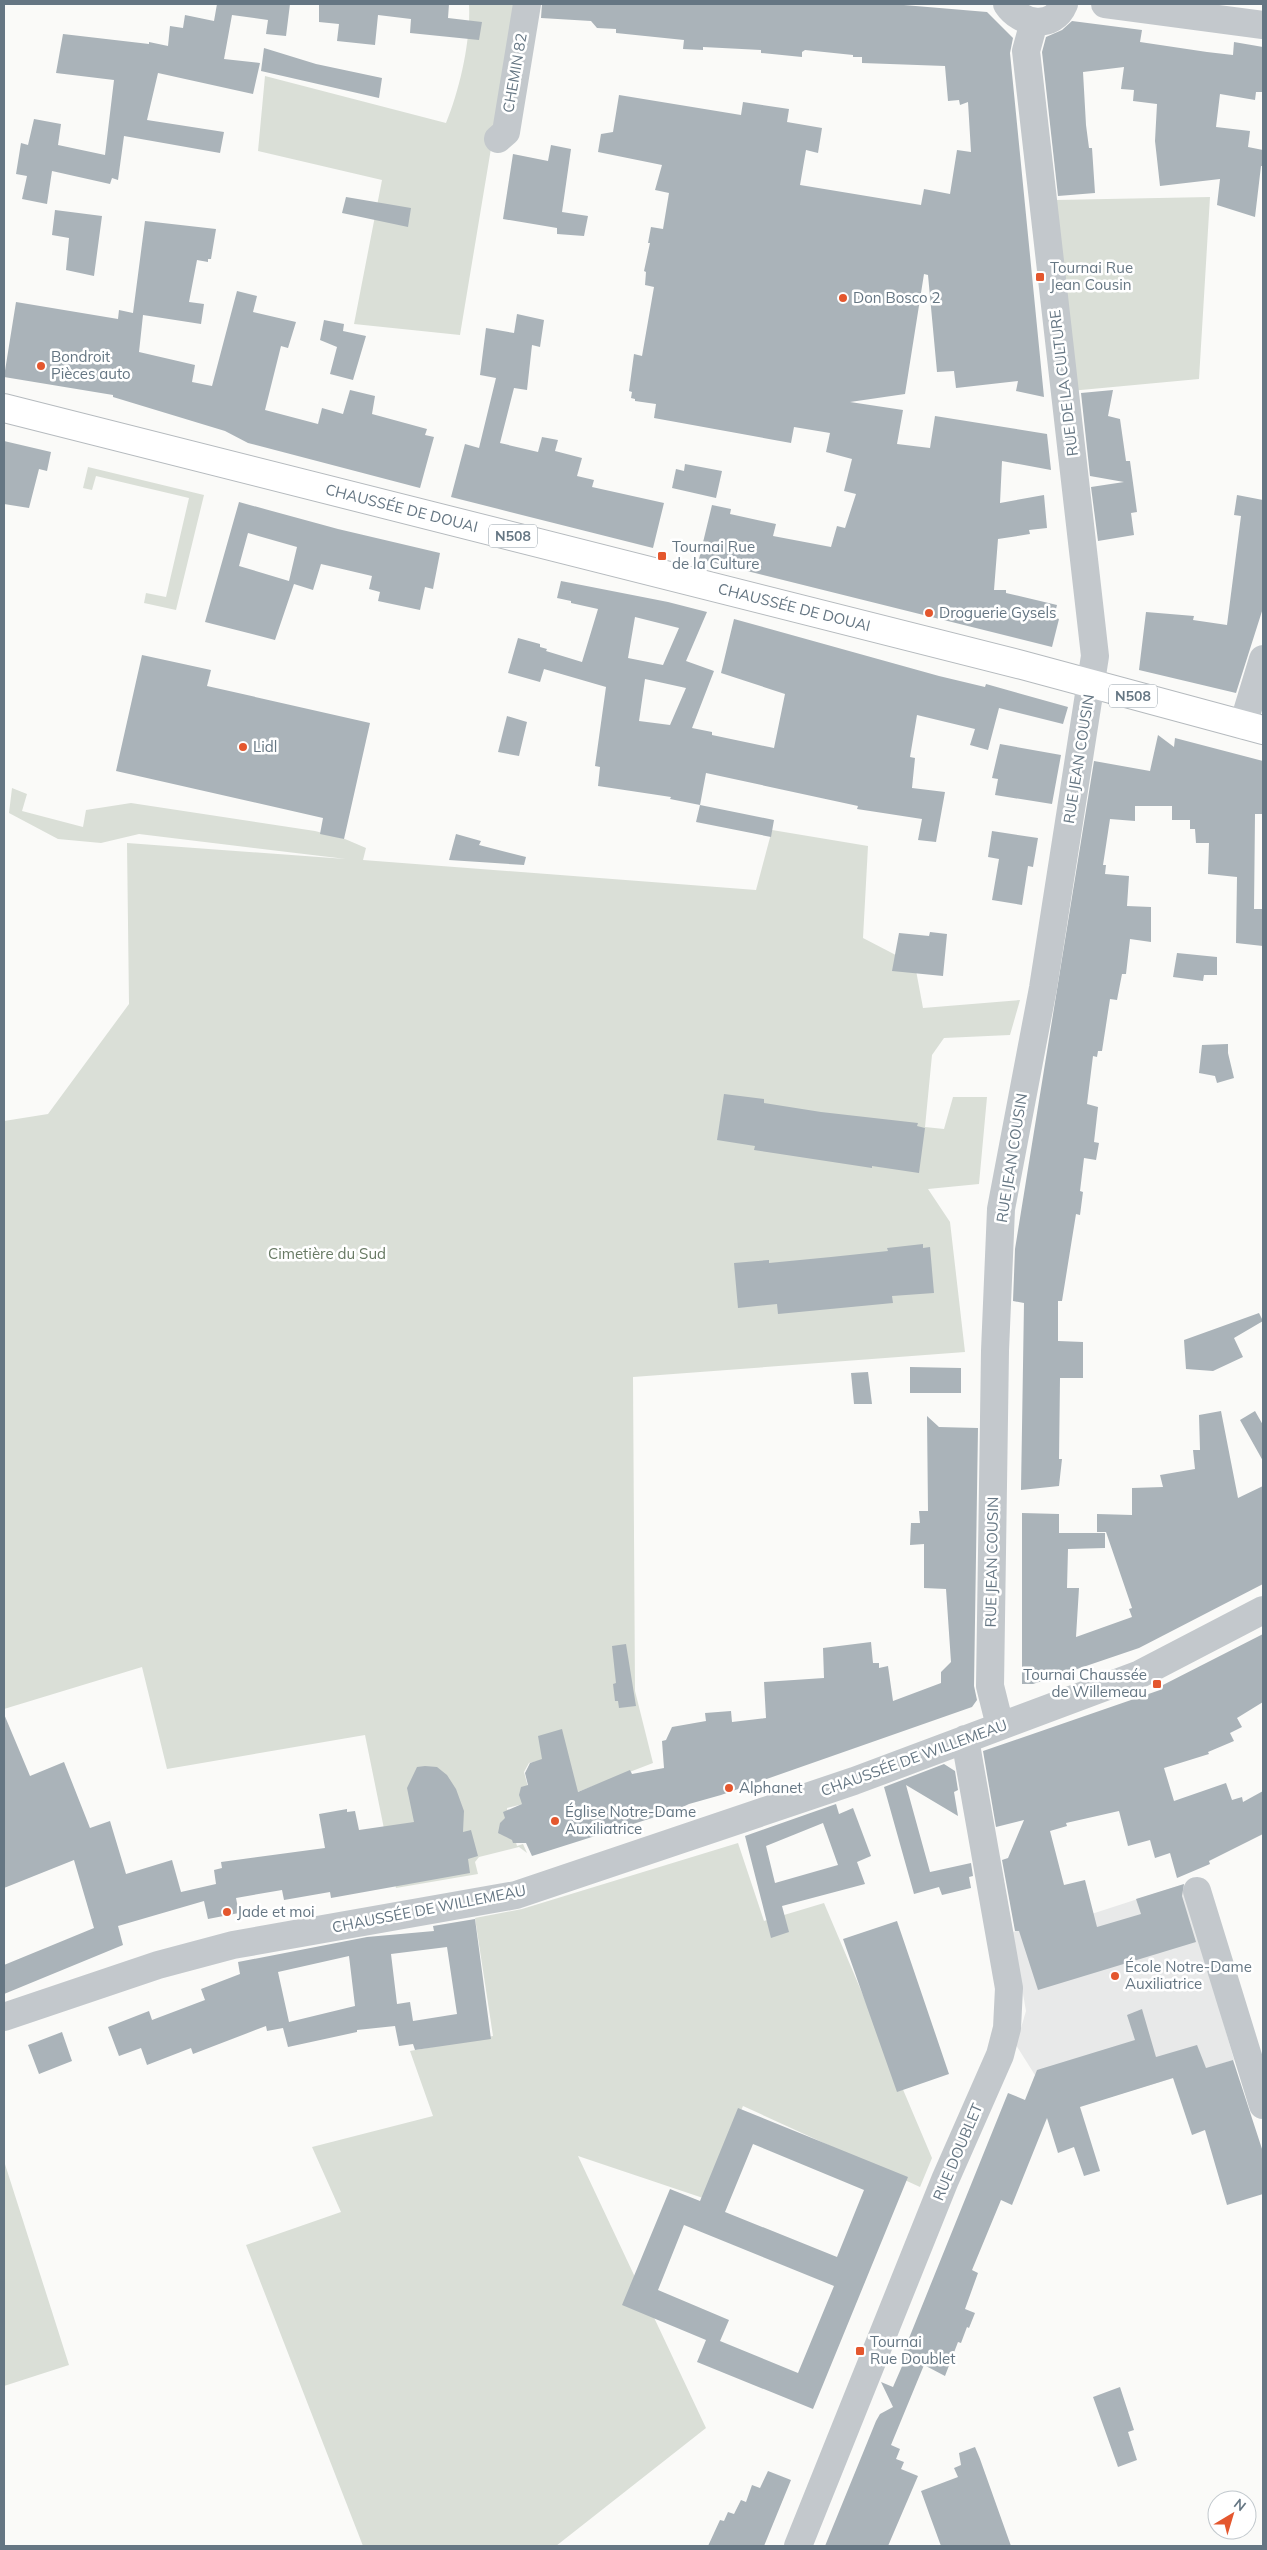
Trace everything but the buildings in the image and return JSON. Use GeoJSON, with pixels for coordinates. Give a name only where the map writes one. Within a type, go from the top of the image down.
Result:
{"type":"FeatureCollection","features":[{"type":"Feature","properties":{"kind":"main road","name":"CHAUSSÉE DE DOUAI"},"geometry":{"type":"LineString","coordinates":[[4,408],[1091,684],[1253,728]]}},
{"type":"Feature","properties":{"kind":"street","name":"CHEMIN 82"},"geometry":{"type":"LineString","coordinates":[[498,139],[506,132],[527,4]]}},
{"type":"Feature","properties":{"kind":"street"},"geometry":{"type":"LineString","coordinates":[[1007,4],[1012,13],[1023,20],[1034,22],[1046,21],[1055,16],[1064,4]]}},
{"type":"Feature","properties":{"kind":"street"},"geometry":{"type":"LineString","coordinates":[[1105,4],[1263,25]]}},
{"type":"Feature","properties":{"kind":"street","name":"RUE DE LA CULTURE"},"geometry":{"type":"LineString","coordinates":[[1034,22],[1026,51],[1095,656],[1091,684]]}},
{"type":"Feature","properties":{"kind":"street"},"geometry":{"type":"LineString","coordinates":[[1253,728],[1263,659]]}},
{"type":"Feature","properties":{"kind":"street","name":"RUE JEAN COUSIN"},"geometry":{"type":"LineString","coordinates":[[1000,1726],[990,1680],[995,1351],[1001,1209],[1043,988],[1091,684]]}},
{"type":"Feature","properties":{"kind":"street","name":"CHAUSSÉE DE WILLEMEAU"},"geometry":{"type":"LineString","coordinates":[[4,2017],[158,1964],[233,1945],[516,1895],[854,1781],[1140,1674],[1263,1610]]}},
{"type":"Feature","properties":{"kind":"street","name":"RUE DOUBLET"},"geometry":{"type":"LineString","coordinates":[[798,2546],[945,2180],[1000,2055],[1006,2028],[1009,1988],[965,1739]]}},
{"type":"Feature","properties":{"kind":"street"},"geometry":{"type":"LineString","coordinates":[[1197,1891],[1263,2105]]}},
{"type":"Feature","properties":{"kind":"shaded area","name":"École Notre-Dame Auxiliatrice"},"geometry":{"type":"Polygon","coordinates":[[[1184,1884],[1234,2060],[1080,2106],[1045,2091],[1016,2045],[1026,2011],[1012,1932],[1070,1921],[1184,1884]]]}},
{"type":"Feature","properties":{"kind":"green space"},"geometry":{"type":"Polygon","coordinates":[[[469,4],[515,4],[460,335],[354,324],[382,180],[258,151],[265,76],[446,123],[456,95],[466,49],[469,4]]]}},
{"type":"Feature","properties":{"kind":"green space"},"geometry":{"type":"Polygon","coordinates":[[[1210,197],[1199,379],[1070,391],[1055,200],[1210,197]]]}},
{"type":"Feature","properties":{"kind":"green space"},"geometry":{"type":"Polygon","coordinates":[[[88,467],[204,495],[176,610],[144,603],[146,593],[166,597],[189,498],[96,476],[92,490],[83,488],[88,467]]]}},
{"type":"Feature","properties":{"kind":"green space","name":"Cimetière du Sud"},"geometry":{"type":"Polygon","coordinates":[[[12,788],[27,794],[22,811],[83,827],[86,810],[131,803],[315,831],[345,839],[366,848],[363,860],[756,890],[772,830],[868,846],[863,938],[915,965],[923,1008],[1020,1000],[1010,1035],[944,1038],[932,1055],[925,1127],[944,1129],[953,1097],[987,1097],[979,1184],[928,1189],[950,1222],[965,1352],[633,1377],[635,1691],[653,1763],[575,1793],[542,1760],[529,1763],[524,1772],[528,1787],[523,1804],[507,1808],[509,1819],[503,1832],[506,1837],[515,1839],[517,1846],[523,1844],[527,1853],[519,1847],[479,1857],[475,1862],[478,1874],[396,1888],[365,1735],[167,1769],[142,1667],[4,1709],[4,1121],[48,1114],[129,1004],[127,843],[346,859],[139,834],[101,843],[58,839],[9,813],[12,788]]]}},
{"type":"Feature","properties":{"kind":"green space"},"geometry":{"type":"Polygon","coordinates":[[[738,1843],[764,1921],[824,1903],[932,2158],[920,2187],[743,2106],[703,2198],[578,2156],[706,2428],[556,2546],[363,2546],[246,2245],[341,2212],[312,2147],[433,2116],[410,2051],[493,2036],[475,1918],[522,1909],[738,1843]]]}},
{"type":"Feature","properties":{"kind":"green space"},"geometry":{"type":"Polygon","coordinates":[[[4,2161],[69,2365],[4,2386],[4,2161]]]}},
{"type":"Feature","properties":{"kind":"place","name":"Tournai Rue Jean Cousin"},"geometry":{"type":"Point","coordinates":[1040,277]}},
{"type":"Feature","properties":{"kind":"place","name":"Don Bosco 2"},"geometry":{"type":"Point","coordinates":[843,298]}},
{"type":"Feature","properties":{"kind":"place","name":"Bondroit Pièces auto"},"geometry":{"type":"Point","coordinates":[41,366]}},
{"type":"Feature","properties":{"kind":"place","name":"Tournai Rue de la Culture"},"geometry":{"type":"Point","coordinates":[662,556]}},
{"type":"Feature","properties":{"kind":"place","name":"Droguerie Gysels"},"geometry":{"type":"Point","coordinates":[929,613]}},
{"type":"Feature","properties":{"kind":"place","name":"Lidl"},"geometry":{"type":"Point","coordinates":[243,747]}},
{"type":"Feature","properties":{"kind":"place","name":"Tournai Chaussée de Willemeau"},"geometry":{"type":"Point","coordinates":[1157,1684]}},
{"type":"Feature","properties":{"kind":"place","name":"Alphanet"},"geometry":{"type":"Point","coordinates":[729,1788]}},
{"type":"Feature","properties":{"kind":"place","name":"Église Notre-Dame Auxiliatrice"},"geometry":{"type":"Point","coordinates":[555,1821]}},
{"type":"Feature","properties":{"kind":"place","name":"Jade et moi"},"geometry":{"type":"Point","coordinates":[227,1912]}},
{"type":"Feature","properties":{"kind":"place","name":"École Notre-Dame Auxiliatrice"},"geometry":{"type":"Point","coordinates":[1115,1976]}},
{"type":"Feature","properties":{"kind":"place","name":"Tournai Rue Doublet"},"geometry":{"type":"Point","coordinates":[860,2351]}}]}
